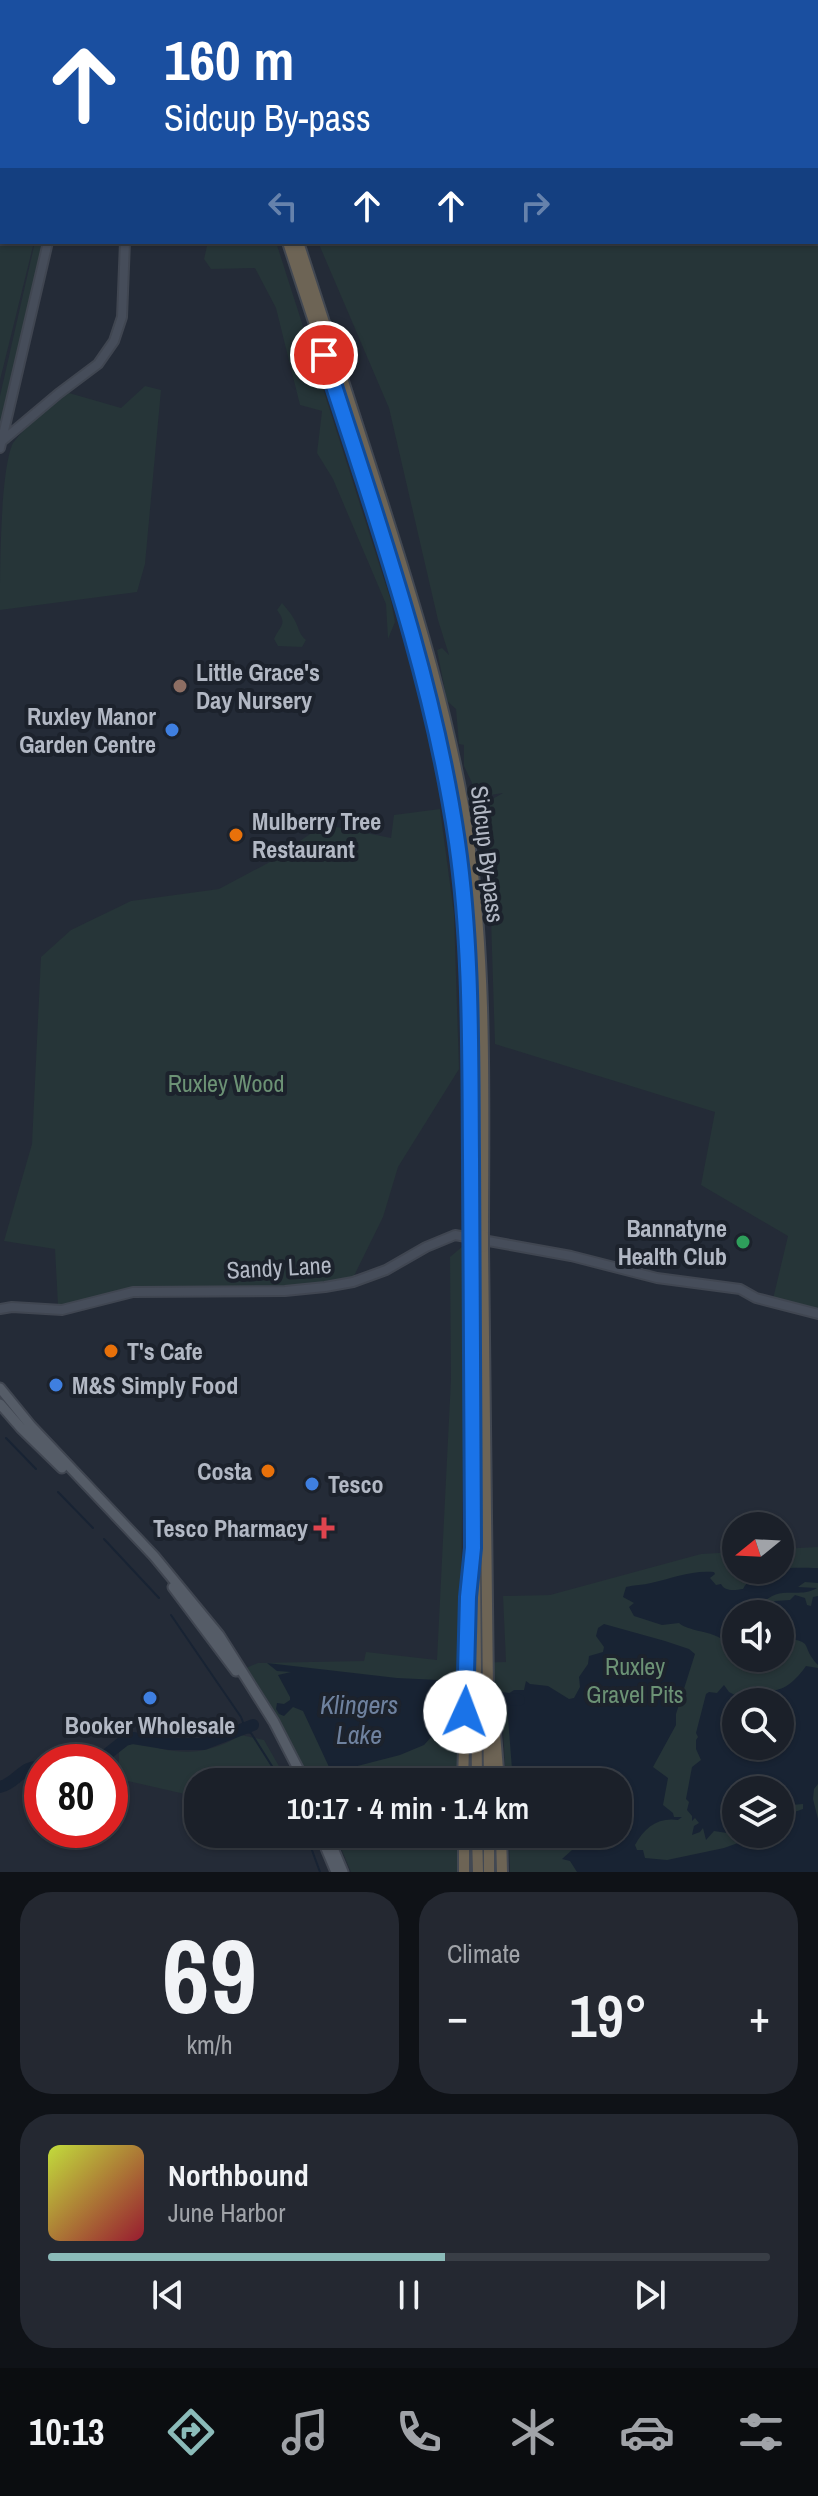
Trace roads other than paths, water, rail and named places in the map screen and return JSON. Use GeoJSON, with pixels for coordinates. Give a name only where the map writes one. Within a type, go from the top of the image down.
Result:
{"type":"FeatureCollection","features":[{"type":"Feature","properties":{"kind":"highway","name":"Sidcup By-pass"},"geometry":{"type":"LineString","coordinates":[[289,244],[396,581],[444,768],[457,842],[466,918],[470,1011],[472,1232],[478,1247],[489,1768]]}},
{"type":"Feature","properties":{"kind":"highway","name":"Sidcup By-pass"},"geometry":{"type":"LineString","coordinates":[[299,244],[405,575],[456,765],[469,842],[482,1011],[483,1235],[478,1247],[471,1663],[476,1768]]}},
{"type":"Feature","properties":{"kind":"highway"},"geometry":{"type":"LineString","coordinates":[[464,1768],[471,1663]]}},
{"type":"Feature","properties":{"kind":"highway"},"geometry":{"type":"LineString","coordinates":[[488,1664],[498,1768]]}},
{"type":"Feature","properties":{"kind":"highway"},"geometry":{"type":"LineString","coordinates":[[464,1848],[464,1872]]}},
{"type":"Feature","properties":{"kind":"highway"},"geometry":{"type":"LineString","coordinates":[[481,1848],[489,1872]]}},
{"type":"Feature","properties":{"kind":"highway"},"geometry":{"type":"LineString","coordinates":[[478,1872],[485,1848]]}},
{"type":"Feature","properties":{"kind":"highway"},"geometry":{"type":"LineString","coordinates":[[502,1848],[502,1872]]}},
{"type":"Feature","properties":{"kind":"main road"},"geometry":{"type":"LineString","coordinates":[[0,1388],[29,1429],[50,1450],[51,1456],[172,1577],[173,1583],[219,1635],[258,1696],[293,1768]]}},
{"type":"Feature","properties":{"kind":"main road"},"geometry":{"type":"LineString","coordinates":[[0,1404],[105,1504],[183,1594],[238,1674],[292,1768]]}},
{"type":"Feature","properties":{"kind":"main road"},"geometry":{"type":"LineString","coordinates":[[198,1609],[238,1674]]}},
{"type":"Feature","properties":{"kind":"main road"},"geometry":{"type":"LineString","coordinates":[[325,1848],[334,1872]]}},
{"type":"Feature","properties":{"kind":"main road"},"geometry":{"type":"LineString","coordinates":[[333,1848],[343,1872]]}},
{"type":"Feature","properties":{"kind":"street"},"geometry":{"type":"LineString","coordinates":[[1,445],[48,244]]}},
{"type":"Feature","properties":{"kind":"street"},"geometry":{"type":"LineString","coordinates":[[1,445],[58,394],[98,364],[114,341],[122,317],[125,244]]}},
{"type":"Feature","properties":{"kind":"street","name":"Sandy Lane"},"geometry":{"type":"LineString","coordinates":[[0,1309],[62,1310],[118,1294],[149,1291],[285,1291],[325,1287],[353,1282],[386,1270],[426,1247],[455,1235],[571,1256],[657,1278],[740,1289],[756,1298],[818,1314]]}},
{"type":"Feature","properties":{"kind":"street","name":"Sandy Lane"},"geometry":{"type":"LineString","coordinates":[[0,1301],[12,1307]]}},
{"type":"Feature","properties":{"kind":"water"},"geometry":{"type":"Polygon","coordinates":[[[794,1568],[818,1568],[818,1583],[805,1582],[798,1587],[817,1588],[802,1593],[780,1593],[766,1600],[722,1600],[722,1638],[679,1623],[662,1625],[634,1616],[629,1607],[634,1603],[623,1597],[626,1587],[690,1573],[714,1572],[710,1578],[716,1585],[734,1590],[743,1589],[747,1584],[794,1584],[794,1568]]]}},
{"type":"Feature","properties":{"kind":"water"},"geometry":{"type":"Polygon","coordinates":[[[795,1595],[805,1598],[807,1605],[811,1606],[813,1597],[818,1596],[818,1665],[806,1645],[794,1640],[794,1600],[790,1600],[795,1595]]]}},
{"type":"Feature","properties":{"kind":"water"},"geometry":{"type":"Polygon","coordinates":[[[604,1624],[665,1641],[695,1654],[676,1714],[676,1725],[653,1767],[668,1778],[663,1805],[674,1817],[682,1817],[658,1822],[643,1833],[635,1845],[637,1850],[643,1850],[645,1858],[667,1860],[724,1848],[794,1848],[794,1812],[803,1809],[803,1804],[794,1805],[794,1776],[722,1776],[722,1832],[714,1831],[706,1840],[703,1828],[692,1835],[694,1826],[699,1823],[695,1818],[692,1821],[686,1799],[692,1767],[701,1760],[696,1749],[696,1733],[706,1694],[717,1693],[724,1685],[726,1688],[722,1688],[722,1760],[794,1760],[794,1688],[782,1688],[806,1666],[818,1668],[818,1784],[813,1799],[818,1819],[818,1872],[577,1872],[570,1861],[562,1859],[572,1848],[632,1848],[632,1768],[512,1768],[507,1705],[502,1698],[514,1690],[524,1690],[526,1681],[548,1686],[569,1699],[574,1698],[589,1656],[603,1652],[604,1647],[596,1636],[598,1628],[604,1624]]]}},
{"type":"Feature","properties":{"kind":"water","name":"Klingers Lake"},"geometry":{"type":"Polygon","coordinates":[[[267,1663],[439,1680],[449,1692],[444,1723],[424,1745],[400,1755],[350,1768],[331,1768],[303,1711],[293,1707],[284,1716],[276,1709],[277,1703],[284,1704],[290,1700],[278,1675],[291,1672],[277,1671],[267,1663]]]}},
{"type":"Feature","properties":{"kind":"waterway"},"geometry":{"type":"LineString","coordinates":[[6,1438],[36,1469]]}},
{"type":"Feature","properties":{"kind":"waterway"},"geometry":{"type":"LineString","coordinates":[[58,1492],[93,1528]]}},
{"type":"Feature","properties":{"kind":"waterway"},"geometry":{"type":"LineString","coordinates":[[104,1539],[159,1598]]}},
{"type":"Feature","properties":{"kind":"waterway"},"geometry":{"type":"LineString","coordinates":[[171,1615],[241,1717],[244,1725],[242,1731],[251,1733],[273,1768]]}},
{"type":"Feature","properties":{"kind":"waterway"},"geometry":{"type":"LineString","coordinates":[[465,1694],[519,1700]]}},
{"type":"Feature","properties":{"kind":"waterway"},"geometry":{"type":"LineString","coordinates":[[120,1744],[133,1738],[170,1744],[204,1744],[253,1725]]}},
{"type":"Feature","properties":{"kind":"waterway"},"geometry":{"type":"LineString","coordinates":[[0,1787],[24,1772]]}},
{"type":"Feature","properties":{"kind":"waterway"},"geometry":{"type":"LineString","coordinates":[[311,1848],[320,1872]]}},
{"type":"Feature","properties":{"kind":"place","name":"Little Grace's Day Nursery"},"geometry":{"type":"Point","coordinates":[180,686]}},
{"type":"Feature","properties":{"kind":"place","name":"Ruxley Manor Garden Centre"},"geometry":{"type":"Point","coordinates":[172,730]}},
{"type":"Feature","properties":{"kind":"place","name":"Mulberry Tree Restaurant"},"geometry":{"type":"Point","coordinates":[236,835]}},
{"type":"Feature","properties":{"kind":"place","name":"Bannatyne Health Club"},"geometry":{"type":"Point","coordinates":[743,1242]}},
{"type":"Feature","properties":{"kind":"place","name":"T's Cafe"},"geometry":{"type":"Point","coordinates":[111,1351]}},
{"type":"Feature","properties":{"kind":"place","name":"M&S Simply Food"},"geometry":{"type":"Point","coordinates":[56,1385]}},
{"type":"Feature","properties":{"kind":"place","name":"Costa"},"geometry":{"type":"Point","coordinates":[268,1471]}},
{"type":"Feature","properties":{"kind":"place","name":"Tesco"},"geometry":{"type":"Point","coordinates":[312,1484]}},
{"type":"Feature","properties":{"kind":"place","name":"Tesco Pharmacy"},"geometry":{"type":"Point","coordinates":[324,1528]}},
{"type":"Feature","properties":{"kind":"place","name":"Booker Wholesale"},"geometry":{"type":"Point","coordinates":[150,1698]}},
{"type":"Feature","properties":{"kind":"park label","name":"Ruxley Wood"},"geometry":{"type":"Point","coordinates":[226,1083]}},
{"type":"Feature","properties":{"kind":"park label","name":"Ruxley Gravel Pits"},"geometry":{"type":"Point","coordinates":[635,1680]}}]}
